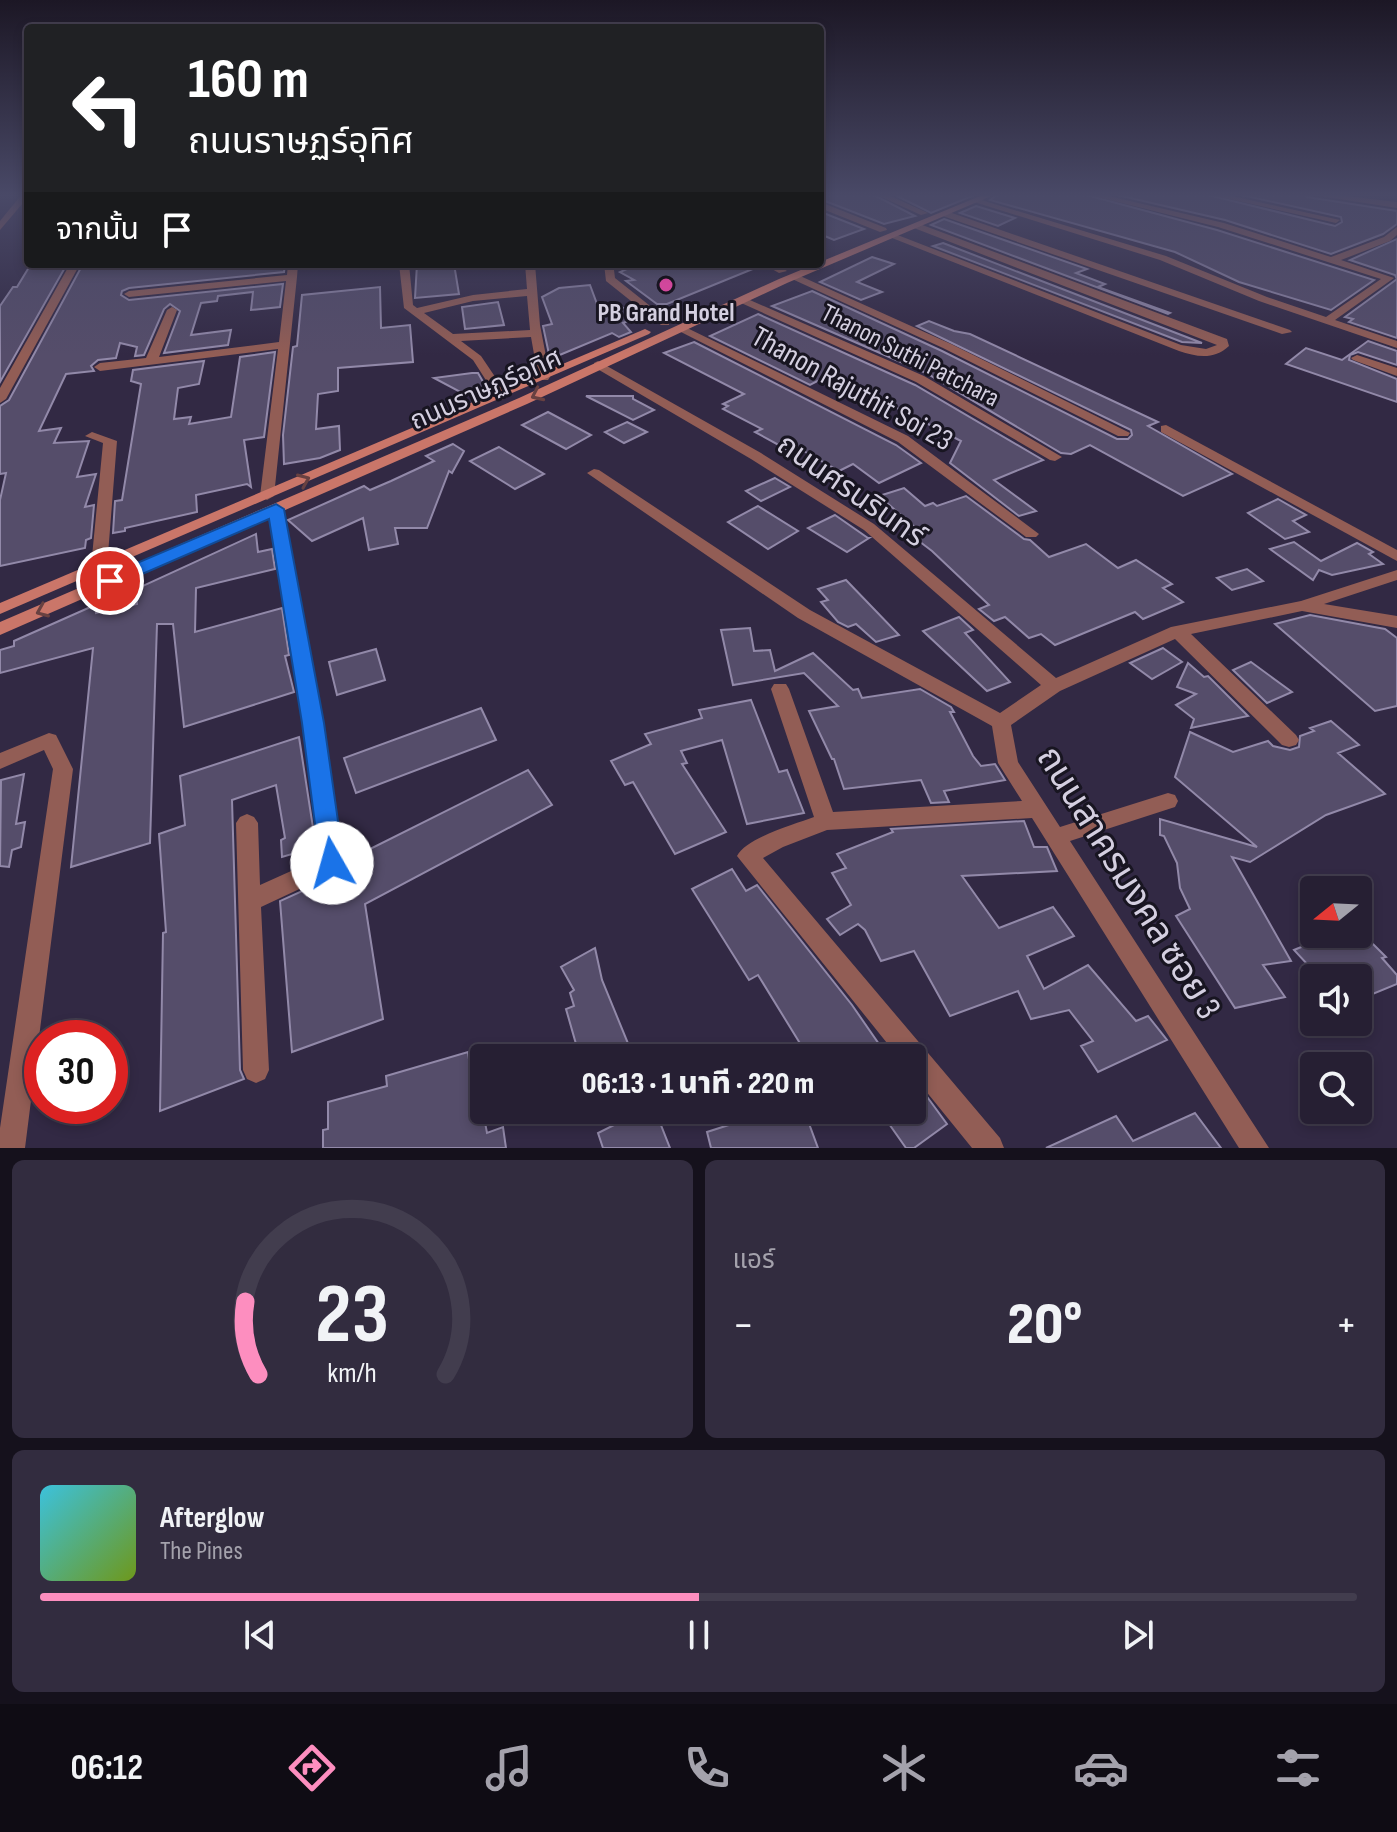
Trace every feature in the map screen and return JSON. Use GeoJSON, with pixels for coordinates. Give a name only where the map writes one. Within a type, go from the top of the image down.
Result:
{"type":"FeatureCollection","features":[{"type":"Feature","properties":{"kind":"street","name":"ถนนราษฏร์อุทิศ"},"geometry":{"type":"LineString","coordinates":[[824,254],[841,248]]}},
{"type":"Feature","properties":{"kind":"street","name":"ถนนราษฏร์อุทิศ"},"geometry":{"type":"LineString","coordinates":[[824,261],[861,248]]}},
{"type":"Feature","properties":{"kind":"street"},"geometry":{"type":"LineString","coordinates":[[925,248],[1177,347],[1199,354],[1217,351],[1223,346],[1223,341],[974,248]]}},
{"type":"Feature","properties":{"kind":"street"},"geometry":{"type":"LineString","coordinates":[[1043,248],[1286,332]]}},
{"type":"Feature","properties":{"kind":"street"},"geometry":{"type":"LineString","coordinates":[[1130,248],[1397,345]]}},
{"type":"Feature","properties":{"kind":"street"},"geometry":{"type":"LineString","coordinates":[[1292,248],[1393,276]]}},
{"type":"Feature","properties":{"kind":"street"},"geometry":{"type":"LineString","coordinates":[[1331,260],[1369,248]]}},
{"type":"Feature","properties":{"kind":"street"},"geometry":{"type":"LineString","coordinates":[[836,249],[851,253]]}},
{"type":"Feature","properties":{"kind":"street"},"geometry":{"type":"LineString","coordinates":[[0,399],[73,268]]}},
{"type":"Feature","properties":{"kind":"street"},"geometry":{"type":"LineString","coordinates":[[404,268],[408,306],[477,358],[502,396]]}},
{"type":"Feature","properties":{"kind":"street"},"geometry":{"type":"LineString","coordinates":[[530,268],[544,377]]}},
{"type":"Feature","properties":{"kind":"street"},"geometry":{"type":"LineString","coordinates":[[608,268],[610,279],[665,323]]}},
{"type":"Feature","properties":{"kind":"street"},"geometry":{"type":"LineString","coordinates":[[129,294],[292,271],[271,503],[313,723],[332,863],[250,901]]}},
{"type":"Feature","properties":{"kind":"street"},"geometry":{"type":"LineString","coordinates":[[792,271],[1123,433]]}},
{"type":"Feature","properties":{"kind":"street","name":"ถนนราษฏร์อุทิศ"},"geometry":{"type":"LineString","coordinates":[[0,609],[99,567],[271,503],[598,365],[743,300],[792,271]]}},
{"type":"Feature","properties":{"kind":"street","name":"ถนนราษฏร์อุทิศ"},"geometry":{"type":"LineString","coordinates":[[0,629],[544,377],[792,271]]}},
{"type":"Feature","properties":{"kind":"street"},"geometry":{"type":"LineString","coordinates":[[1327,321],[1393,276]]}},
{"type":"Feature","properties":{"kind":"street"},"geometry":{"type":"LineString","coordinates":[[417,311],[473,298],[532,292]]}},
{"type":"Feature","properties":{"kind":"street","name":"Thanon Suthi Patchara"},"geometry":{"type":"LineString","coordinates":[[743,300],[920,379],[1055,457]]}},
{"type":"Feature","properties":{"kind":"street"},"geometry":{"type":"LineString","coordinates":[[151,361],[172,310]]}},
{"type":"Feature","properties":{"kind":"street","name":"Thanon Rajuthit Soi 23"},"geometry":{"type":"LineString","coordinates":[[681,328],[903,439],[1031,534]]}},
{"type":"Feature","properties":{"kind":"street"},"geometry":{"type":"LineString","coordinates":[[450,338],[537,333]]}},
{"type":"Feature","properties":{"kind":"street"},"geometry":{"type":"LineString","coordinates":[[100,367],[285,345]]}},
{"type":"Feature","properties":{"kind":"street"},"geometry":{"type":"LineString","coordinates":[[1357,358],[1397,372]]}},
{"type":"Feature","properties":{"kind":"street","name":"ถนนศรนรินทร์"},"geometry":{"type":"LineString","coordinates":[[598,365],[756,456],[869,527],[1054,686]]}},
{"type":"Feature","properties":{"kind":"street"},"geometry":{"type":"LineString","coordinates":[[1166,429],[1397,556]]}},
{"type":"Feature","properties":{"kind":"street"},"geometry":{"type":"LineString","coordinates":[[92,436],[110,441],[99,567]]}},
{"type":"Feature","properties":{"kind":"street"},"geometry":{"type":"LineString","coordinates":[[594,473],[804,614],[1001,722],[1054,686],[1177,631],[1302,606],[1397,575]]}},
{"type":"Feature","properties":{"kind":"street"},"geometry":{"type":"LineString","coordinates":[[1302,606],[1397,622]]}},
{"type":"Feature","properties":{"kind":"street"},"geometry":{"type":"LineString","coordinates":[[1177,631],[1289,740]]}},
{"type":"Feature","properties":{"kind":"street"},"geometry":{"type":"LineString","coordinates":[[780,689],[826,821]]}},
{"type":"Feature","properties":{"kind":"street","name":"ถนนสาครมงคล ซอย 3"},"geometry":{"type":"LineString","coordinates":[[1001,722],[1008,763],[1255,1148]]}},
{"type":"Feature","properties":{"kind":"street"},"geometry":{"type":"LineString","coordinates":[[0,761],[49,740],[63,769],[11,1148]]}},
{"type":"Feature","properties":{"kind":"street"},"geometry":{"type":"LineString","coordinates":[[1056,837],[1168,801]]}},
{"type":"Feature","properties":{"kind":"street"},"geometry":{"type":"LineString","coordinates":[[990,1148],[748,856],[775,841],[826,821],[1038,809]]}},
{"type":"Feature","properties":{"kind":"street"},"geometry":{"type":"LineString","coordinates":[[247,823],[256,1070]]}},
{"type":"Feature","properties":{"kind":"building"},"geometry":{"type":"Polygon","coordinates":[[[937,248],[955,248],[1202,343],[1182,342],[937,248]]]}},
{"type":"Feature","properties":{"kind":"building"},"geometry":{"type":"Polygon","coordinates":[[[991,248],[1026,248],[1087,269],[1076,273],[1105,284],[1098,287],[1168,314],[991,248]]]}},
{"type":"Feature","properties":{"kind":"building"},"geometry":{"type":"Polygon","coordinates":[[[1159,248],[1272,248],[1374,280],[1331,310],[1239,282],[1159,248]]]}},
{"type":"Feature","properties":{"kind":"building"},"geometry":{"type":"Polygon","coordinates":[[[1311,248],[1348,248],[1331,254],[1311,248]]]}},
{"type":"Feature","properties":{"kind":"building"},"geometry":{"type":"Polygon","coordinates":[[[1378,248],[1397,248],[1397,279],[1395,275],[1350,260],[1378,248]]]}},
{"type":"Feature","properties":{"kind":"building"},"geometry":{"type":"Polygon","coordinates":[[[872,257],[894,264],[857,282],[882,292],[861,300],[820,282],[872,257]]]}},
{"type":"Feature","properties":{"kind":"building"},"geometry":{"type":"Polygon","coordinates":[[[29,268],[65,268],[0,382],[0,306],[13,287],[17,287],[29,268]]]}},
{"type":"Feature","properties":{"kind":"building"},"geometry":{"type":"Polygon","coordinates":[[[81,268],[284,268],[284,272],[122,291],[121,295],[129,300],[283,284],[280,307],[251,310],[253,292],[218,296],[217,301],[201,303],[191,335],[231,330],[228,345],[164,353],[180,311],[170,304],[164,309],[144,355],[135,356],[137,347],[120,343],[116,358],[98,360],[91,366],[94,371],[66,374],[39,431],[61,428],[54,443],[89,441],[77,477],[96,474],[85,507],[94,505],[91,538],[86,540],[85,548],[0,566],[0,500],[6,473],[0,474],[0,406],[9,400],[81,268]]]}},
{"type":"Feature","properties":{"kind":"building"},"geometry":{"type":"Polygon","coordinates":[[[417,268],[455,268],[459,294],[415,298],[417,268]]]}},
{"type":"Feature","properties":{"kind":"building"},"geometry":{"type":"Polygon","coordinates":[[[629,268],[755,268],[667,304],[657,304],[626,281],[634,280],[620,272],[629,268]]]}},
{"type":"Feature","properties":{"kind":"building"},"geometry":{"type":"Polygon","coordinates":[[[1397,279],[1397,338],[1349,322],[1353,319],[1345,317],[1397,279]]]}},
{"type":"Feature","properties":{"kind":"building"},"geometry":{"type":"Polygon","coordinates":[[[590,285],[600,312],[622,307],[638,317],[623,323],[631,332],[619,337],[612,333],[550,359],[543,326],[552,324],[542,297],[559,288],[590,285]]]}},
{"type":"Feature","properties":{"kind":"building"},"geometry":{"type":"Polygon","coordinates":[[[380,287],[381,328],[410,325],[413,362],[338,368],[338,391],[318,394],[316,429],[339,426],[340,450],[320,458],[284,464],[283,435],[302,295],[380,287]]]}},
{"type":"Feature","properties":{"kind":"building"},"geometry":{"type":"Polygon","coordinates":[[[812,291],[942,351],[1117,439],[1128,439],[1132,435],[1131,430],[917,326],[929,321],[970,334],[1158,422],[1148,426],[1232,474],[1183,496],[1090,445],[1071,454],[1061,453],[926,373],[772,306],[812,291]]]}},
{"type":"Feature","properties":{"kind":"building"},"geometry":{"type":"Polygon","coordinates":[[[498,302],[504,325],[465,329],[462,307],[498,302]]]}},
{"type":"Feature","properties":{"kind":"building"},"geometry":{"type":"Polygon","coordinates":[[[758,314],[915,385],[1043,460],[994,480],[1036,511],[1019,516],[950,463],[961,441],[831,374],[810,385],[710,336],[758,314]]]}},
{"type":"Feature","properties":{"kind":"building"},"geometry":{"type":"Polygon","coordinates":[[[1368,341],[1397,351],[1397,365],[1358,352],[1350,355],[1349,360],[1397,379],[1397,402],[1286,364],[1306,348],[1342,360],[1368,341]]]}},
{"type":"Feature","properties":{"kind":"building"},"geometry":{"type":"Polygon","coordinates":[[[694,342],[896,445],[921,463],[879,483],[853,464],[839,471],[793,445],[786,449],[755,432],[762,429],[723,409],[728,406],[723,404],[744,394],[664,353],[694,342]]]}},
{"type":"Feature","properties":{"kind":"building"},"geometry":{"type":"Polygon","coordinates":[[[275,352],[264,437],[244,440],[251,487],[247,484],[196,495],[197,512],[113,533],[115,501],[122,500],[141,384],[131,381],[133,370],[204,361],[199,384],[178,388],[174,419],[191,417],[189,424],[231,417],[240,357],[275,352]]]}},
{"type":"Feature","properties":{"kind":"building"},"geometry":{"type":"Polygon","coordinates":[[[478,373],[486,387],[464,394],[434,378],[478,373]]]}},
{"type":"Feature","properties":{"kind":"building"},"geometry":{"type":"Polygon","coordinates":[[[586,396],[633,396],[633,399],[654,410],[633,420],[586,396]]]}},
{"type":"Feature","properties":{"kind":"building"},"geometry":{"type":"Polygon","coordinates":[[[548,412],[591,435],[566,449],[522,425],[548,412]]]}},
{"type":"Feature","properties":{"kind":"building"},"geometry":{"type":"Polygon","coordinates":[[[627,422],[647,432],[624,443],[605,432],[627,422]]]}},
{"type":"Feature","properties":{"kind":"building"},"geometry":{"type":"Polygon","coordinates":[[[453,444],[464,451],[452,473],[449,471],[427,528],[395,528],[398,544],[369,550],[363,518],[312,541],[288,520],[364,486],[370,490],[391,481],[434,461],[426,456],[453,444]]]}},
{"type":"Feature","properties":{"kind":"building"},"geometry":{"type":"Polygon","coordinates":[[[499,447],[544,474],[515,489],[470,461],[499,447]]]}},
{"type":"Feature","properties":{"kind":"building"},"geometry":{"type":"Polygon","coordinates":[[[775,478],[790,487],[761,501],[746,491],[775,478]]]}},
{"type":"Feature","properties":{"kind":"building"},"geometry":{"type":"Polygon","coordinates":[[[904,488],[925,506],[933,503],[937,506],[966,496],[1024,539],[1030,540],[1049,557],[1086,544],[1118,568],[1136,560],[1172,584],[1163,588],[1183,602],[1143,619],[1135,612],[1055,645],[1041,634],[1029,638],[1005,617],[994,621],[979,609],[989,605],[932,551],[907,532],[917,529],[879,496],[904,488]]]}},
{"type":"Feature","properties":{"kind":"building"},"geometry":{"type":"Polygon","coordinates":[[[1278,499],[1306,515],[1293,521],[1309,532],[1285,539],[1248,513],[1278,499]]]}},
{"type":"Feature","properties":{"kind":"building"},"geometry":{"type":"Polygon","coordinates":[[[758,506],[798,531],[768,549],[728,522],[758,506]]]}},
{"type":"Feature","properties":{"kind":"building"},"geometry":{"type":"Polygon","coordinates":[[[835,515],[869,538],[847,552],[808,528],[835,515]]]}},
{"type":"Feature","properties":{"kind":"building"},"geometry":{"type":"Polygon","coordinates":[[[256,534],[258,552],[272,549],[275,569],[196,588],[195,632],[282,608],[289,655],[285,656],[294,692],[184,727],[173,624],[157,624],[150,843],[71,867],[93,648],[0,673],[0,650],[95,605],[96,613],[137,604],[136,589],[256,534]]]}},
{"type":"Feature","properties":{"kind":"building"},"geometry":{"type":"Polygon","coordinates":[[[1294,542],[1321,561],[1357,543],[1373,552],[1369,554],[1383,564],[1332,575],[1319,570],[1313,580],[1270,549],[1294,542]]]}},
{"type":"Feature","properties":{"kind":"building"},"geometry":{"type":"Polygon","coordinates":[[[1247,569],[1263,581],[1232,590],[1217,578],[1247,569]]]}},
{"type":"Feature","properties":{"kind":"building"},"geometry":{"type":"Polygon","coordinates":[[[846,580],[899,635],[876,642],[856,624],[848,627],[838,622],[821,602],[828,600],[818,589],[846,580]]]}},
{"type":"Feature","properties":{"kind":"building"},"geometry":{"type":"Polygon","coordinates":[[[1310,615],[1385,629],[1397,638],[1397,706],[1375,711],[1275,624],[1310,615]]]}},
{"type":"Feature","properties":{"kind":"building"},"geometry":{"type":"Polygon","coordinates":[[[959,617],[973,630],[965,633],[1010,682],[987,691],[923,631],[959,617]]]}},
{"type":"Feature","properties":{"kind":"building"},"geometry":{"type":"Polygon","coordinates":[[[750,628],[754,651],[770,650],[775,671],[813,653],[853,690],[858,689],[862,698],[920,689],[951,707],[954,712],[950,712],[973,756],[981,766],[995,764],[1005,780],[944,791],[949,802],[931,803],[921,780],[844,789],[834,759],[809,711],[838,706],[804,673],[733,685],[721,630],[750,628]]]}},
{"type":"Feature","properties":{"kind":"building"},"geometry":{"type":"Polygon","coordinates":[[[1163,648],[1182,662],[1152,679],[1130,663],[1163,648]]]}},
{"type":"Feature","properties":{"kind":"building"},"geometry":{"type":"Polygon","coordinates":[[[376,649],[385,680],[337,695],[329,662],[376,649]]]}},
{"type":"Feature","properties":{"kind":"building"},"geometry":{"type":"Polygon","coordinates":[[[1251,662],[1292,692],[1267,703],[1233,670],[1251,662]]]}},
{"type":"Feature","properties":{"kind":"building"},"geometry":{"type":"Polygon","coordinates":[[[1188,663],[1204,677],[1208,676],[1248,716],[1191,728],[1194,719],[1176,705],[1196,694],[1177,687],[1188,663]]]}},
{"type":"Feature","properties":{"kind":"building"},"geometry":{"type":"Polygon","coordinates":[[[751,700],[779,772],[787,770],[804,813],[747,824],[722,740],[681,751],[687,763],[682,764],[726,832],[675,854],[633,782],[625,785],[611,761],[651,744],[645,734],[702,718],[699,710],[751,700]]]}},
{"type":"Feature","properties":{"kind":"building"},"geometry":{"type":"Polygon","coordinates":[[[481,708],[496,740],[356,793],[344,758],[481,708]]]}},
{"type":"Feature","properties":{"kind":"building"},"geometry":{"type":"Polygon","coordinates":[[[1331,721],[1359,745],[1338,753],[1385,794],[1326,815],[1250,862],[1232,857],[1291,961],[1263,965],[1285,997],[1235,1008],[1176,916],[1190,909],[1180,888],[1177,863],[1164,836],[1160,835],[1160,819],[1257,847],[1175,777],[1190,732],[1233,752],[1268,741],[1273,746],[1290,750],[1299,747],[1300,736],[1314,731],[1310,728],[1331,721]]]}},
{"type":"Feature","properties":{"kind":"building"},"geometry":{"type":"Polygon","coordinates":[[[299,737],[316,847],[282,857],[281,840],[285,838],[276,785],[232,800],[240,1070],[244,1079],[160,1111],[163,933],[166,932],[159,834],[185,825],[180,776],[299,737]]]}},
{"type":"Feature","properties":{"kind":"building"},"geometry":{"type":"Polygon","coordinates":[[[528,770],[552,805],[365,904],[383,1019],[292,1052],[280,901],[366,866],[360,854],[528,770]]]}},
{"type":"Feature","properties":{"kind":"building"},"geometry":{"type":"Polygon","coordinates":[[[24,774],[16,824],[25,822],[21,847],[12,850],[9,867],[0,866],[1,780],[24,774]]]}},
{"type":"Feature","properties":{"kind":"building"},"geometry":{"type":"Polygon","coordinates":[[[1024,821],[1034,847],[1047,847],[1057,871],[962,876],[999,928],[1053,907],[1074,936],[1027,956],[1044,989],[1088,965],[1136,1021],[1148,1016],[1167,1040],[1098,1072],[1081,1046],[1093,1041],[1069,1010],[1031,1019],[1018,991],[950,1016],[914,951],[881,961],[865,930],[858,924],[840,935],[827,919],[851,905],[832,873],[846,868],[837,854],[893,832],[891,829],[1024,821]]]}},
{"type":"Feature","properties":{"kind":"building"},"geometry":{"type":"Polygon","coordinates":[[[732,869],[746,891],[757,885],[879,1044],[800,1044],[758,975],[749,980],[692,889],[732,869]]]}},
{"type":"Feature","properties":{"kind":"building"},"geometry":{"type":"Polygon","coordinates":[[[1372,943],[1386,957],[1382,958],[1397,975],[1397,984],[1372,994],[1372,964],[1307,964],[1294,950],[1372,948],[1372,943]]]}},
{"type":"Feature","properties":{"kind":"building"},"geometry":{"type":"Polygon","coordinates":[[[595,948],[602,980],[628,1044],[576,1044],[566,1009],[574,1006],[570,993],[574,990],[561,967],[595,948]]]}},
{"type":"Feature","properties":{"kind":"building"},"geometry":{"type":"Polygon","coordinates":[[[468,1052],[470,1124],[485,1124],[487,1133],[503,1127],[506,1148],[323,1148],[323,1130],[328,1129],[328,1102],[387,1086],[386,1076],[468,1052]]]}},
{"type":"Feature","properties":{"kind":"building"},"geometry":{"type":"Polygon","coordinates":[[[926,1095],[947,1124],[914,1148],[906,1148],[889,1124],[926,1124],[926,1095]]]}},
{"type":"Feature","properties":{"kind":"building"},"geometry":{"type":"Polygon","coordinates":[[[1195,1113],[1221,1148],[1046,1148],[1116,1116],[1133,1141],[1195,1113]]]}},
{"type":"Feature","properties":{"kind":"building"},"geometry":{"type":"Polygon","coordinates":[[[616,1124],[661,1124],[670,1148],[603,1148],[598,1133],[616,1124]]]}},
{"type":"Feature","properties":{"kind":"building"},"geometry":{"type":"Polygon","coordinates":[[[732,1124],[809,1124],[818,1148],[711,1148],[707,1132],[732,1124]]]}},
{"type":"Feature","properties":{"kind":"place","name":"PB Grand Hotel"},"geometry":{"type":"Point","coordinates":[666,285]}},
{"type":"Feature","properties":{"kind":"route"},"geometry":{"type":"LineString","coordinates":[[110,581],[276,509],[313,723],[332,863]]}}]}
